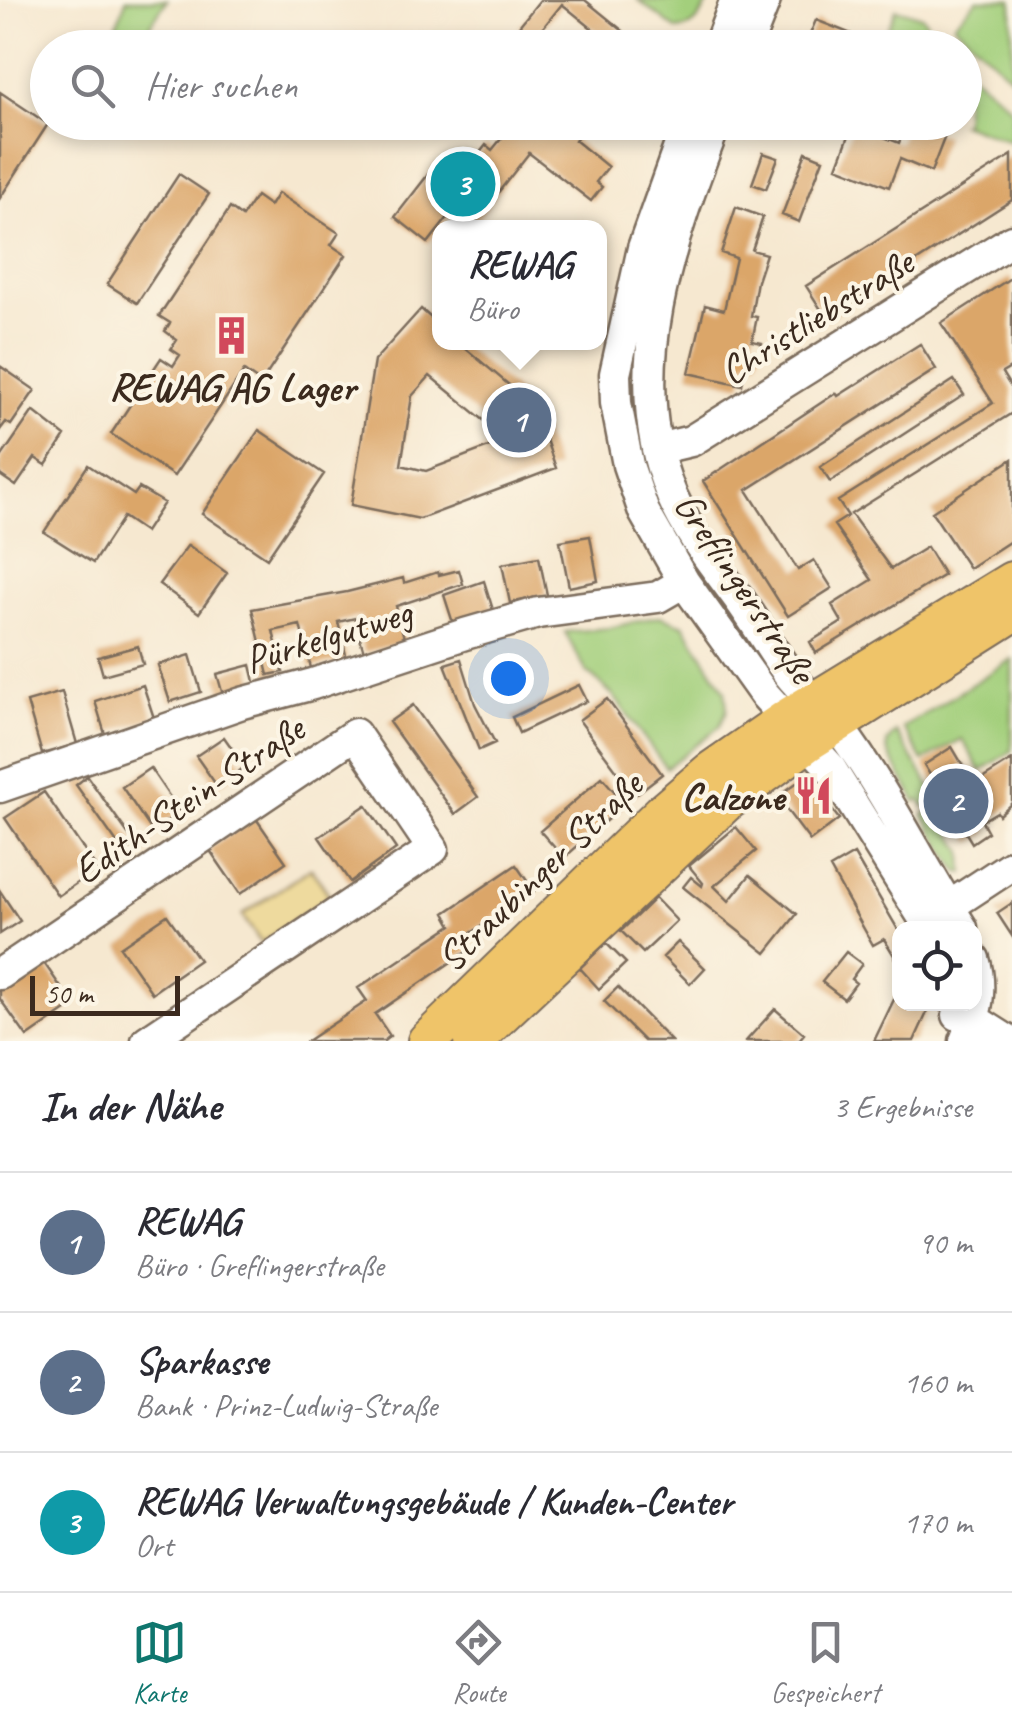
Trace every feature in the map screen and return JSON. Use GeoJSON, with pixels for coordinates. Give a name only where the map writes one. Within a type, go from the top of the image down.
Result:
{"type":"FeatureCollection","features":[{"type":"Feature","properties":{"kind":"main road"},"geometry":{"type":"LineString","coordinates":[[812,722],[1012,580]]}},
{"type":"Feature","properties":{"kind":"main road"},"geometry":{"type":"LineString","coordinates":[[812,722],[1012,613]]}},
{"type":"Feature","properties":{"kind":"main road","name":"Straubinger Straße"},"geometry":{"type":"LineString","coordinates":[[426,1041],[711,770],[812,722]]}},
{"type":"Feature","properties":{"kind":"main road","name":"Straubinger Straße"},"geometry":{"type":"LineString","coordinates":[[473,1041],[812,722]]}},
{"type":"Feature","properties":{"kind":"street"},"geometry":{"type":"LineString","coordinates":[[725,30],[736,0]]}},
{"type":"Feature","properties":{"kind":"street"},"geometry":{"type":"LineString","coordinates":[[753,30],[764,0]]}},
{"type":"Feature","properties":{"kind":"street","name":"Greflingerstraße"},"geometry":{"type":"LineString","coordinates":[[682,140],[643,248],[616,374],[622,440],[634,488],[684,582],[812,722]]}},
{"type":"Feature","properties":{"kind":"street","name":"Greflingerstraße"},"geometry":{"type":"LineString","coordinates":[[709,140],[678,225],[655,325],[650,405],[657,449],[672,496],[695,541],[790,676],[812,722]]}},
{"type":"Feature","properties":{"kind":"street","name":"Christliebstraße"},"geometry":{"type":"LineString","coordinates":[[657,449],[691,440],[1012,240]]}},
{"type":"Feature","properties":{"kind":"street","name":"Pürkelgutweg"},"geometry":{"type":"LineString","coordinates":[[1,783],[242,703],[538,613],[658,597],[684,582]]}},
{"type":"Feature","properties":{"kind":"street"},"geometry":{"type":"LineString","coordinates":[[812,722],[856,805],[940,921]]}},
{"type":"Feature","properties":{"kind":"street","name":"Edith-Stein-Straße"},"geometry":{"type":"LineString","coordinates":[[0,974],[355,734],[433,849],[147,1041]]}},
{"type":"Feature","properties":{"kind":"street"},"geometry":{"type":"LineString","coordinates":[[942,921],[1012,864]]}},
{"type":"Feature","properties":{"kind":"street"},"geometry":{"type":"LineString","coordinates":[[959,1024],[1008,1041]]}},
{"type":"Feature","properties":{"kind":"green space"},"geometry":{"type":"Polygon","coordinates":[[[126,0],[167,0],[147,30],[115,30],[126,0]]]}},
{"type":"Feature","properties":{"kind":"green space"},"geometry":{"type":"Polygon","coordinates":[[[638,0],[710,0],[693,24],[677,30],[638,0]]]}},
{"type":"Feature","properties":{"kind":"green space"},"geometry":{"type":"Polygon","coordinates":[[[977,0],[1012,0],[1012,78],[982,50],[982,30],[960,30],[954,24],[977,0]]]}},
{"type":"Feature","properties":{"kind":"green space"},"geometry":{"type":"Polygon","coordinates":[[[896,9],[922,16],[932,30],[887,30],[896,9]]]}},
{"type":"Feature","properties":{"kind":"green space"},"geometry":{"type":"Polygon","coordinates":[[[982,83],[1012,112],[1012,142],[982,131],[982,83]]]}},
{"type":"Feature","properties":{"kind":"green space"},"geometry":{"type":"Polygon","coordinates":[[[660,616],[684,625],[725,691],[727,710],[720,726],[666,768],[613,695],[586,671],[565,632],[609,628],[660,616]]]}},
{"type":"Feature","properties":{"kind":"green space"},"geometry":{"type":"Polygon","coordinates":[[[1012,659],[1012,751],[981,771],[962,739],[923,761],[903,728],[1012,659]]]}},
{"type":"Feature","properties":{"kind":"green space"},"geometry":{"type":"Polygon","coordinates":[[[896,732],[938,799],[924,807],[920,800],[916,802],[887,750],[887,742],[896,732]]]}},
{"type":"Feature","properties":{"kind":"green space"},"geometry":{"type":"Polygon","coordinates":[[[941,804],[956,829],[951,832],[963,851],[964,873],[958,872],[923,815],[941,804]]]}},
{"type":"Feature","properties":{"kind":"sand"},"geometry":{"type":"Polygon","coordinates":[[[311,868],[330,896],[261,943],[242,915],[311,868]]]}},
{"type":"Feature","properties":{"kind":"building"},"geometry":{"type":"Polygon","coordinates":[[[540,0],[585,0],[622,30],[594,30],[562,4],[541,30],[524,30],[519,26],[540,0]]]}},
{"type":"Feature","properties":{"kind":"building"},"geometry":{"type":"Polygon","coordinates":[[[816,20],[841,30],[812,30],[816,20]]]}},
{"type":"Feature","properties":{"kind":"building"},"geometry":{"type":"Polygon","coordinates":[[[0,92],[30,112],[30,140],[38,140],[0,198],[0,92]]]}},
{"type":"Feature","properties":{"kind":"building"},"geometry":{"type":"Polygon","coordinates":[[[500,140],[575,140],[608,167],[596,182],[602,187],[591,201],[529,153],[477,220],[464,220],[453,211],[446,220],[432,220],[432,238],[428,243],[395,217],[437,163],[459,179],[486,145],[492,150],[500,140]]]}},
{"type":"Feature","properties":{"kind":"building"},"geometry":{"type":"Polygon","coordinates":[[[847,140],[899,143],[943,140],[931,172],[900,159],[889,187],[837,167],[847,140]]]}},
{"type":"Feature","properties":{"kind":"building"},"geometry":{"type":"Polygon","coordinates":[[[806,152],[823,159],[799,222],[782,215],[806,152]]]}},
{"type":"Feature","properties":{"kind":"building"},"geometry":{"type":"Polygon","coordinates":[[[763,153],[778,158],[766,189],[752,184],[763,153]]]}},
{"type":"Feature","properties":{"kind":"building"},"geometry":{"type":"Polygon","coordinates":[[[1012,155],[1012,200],[827,319],[806,286],[1012,155]]]}},
{"type":"Feature","properties":{"kind":"building"},"geometry":{"type":"Polygon","coordinates":[[[179,174],[209,194],[137,303],[107,284],[179,174]]]}},
{"type":"Feature","properties":{"kind":"building","name":"REWAG AG Lager"},"geometry":{"type":"Polygon","coordinates":[[[278,193],[339,233],[331,245],[346,255],[261,383],[244,371],[174,476],[111,434],[161,358],[173,366],[180,355],[171,349],[177,340],[165,331],[170,323],[159,316],[230,208],[242,217],[256,196],[270,206],[278,193]]]}},
{"type":"Feature","properties":{"kind":"building"},"geometry":{"type":"Polygon","coordinates":[[[736,207],[763,217],[752,250],[766,254],[751,316],[757,317],[752,341],[762,343],[758,361],[747,359],[742,385],[689,373],[705,305],[724,310],[736,258],[721,253],[736,207]]]}},
{"type":"Feature","properties":{"kind":"building"},"geometry":{"type":"Polygon","coordinates":[[[1012,277],[1012,367],[1002,373],[1012,389],[1012,413],[851,514],[891,569],[927,547],[944,575],[816,653],[810,642],[842,622],[832,605],[872,580],[834,525],[848,516],[838,501],[993,403],[941,323],[1012,277]]]}},
{"type":"Feature","properties":{"kind":"building"},"geometry":{"type":"Polygon","coordinates":[[[421,309],[432,319],[432,350],[468,350],[534,406],[556,468],[420,519],[351,505],[374,361],[421,309]],[[430,376],[412,396],[401,465],[426,471],[494,445],[486,422],[430,376]]]}},
{"type":"Feature","properties":{"kind":"building"},"geometry":{"type":"Polygon","coordinates":[[[920,344],[936,369],[747,490],[798,570],[814,560],[832,588],[788,616],[703,481],[836,393],[838,396],[920,344]]]}},
{"type":"Feature","properties":{"kind":"building"},"geometry":{"type":"Polygon","coordinates":[[[0,366],[35,390],[11,425],[6,422],[0,430],[0,366]]]}},
{"type":"Feature","properties":{"kind":"building"},"geometry":{"type":"Polygon","coordinates":[[[954,380],[964,395],[830,482],[820,467],[954,380]]]}},
{"type":"Feature","properties":{"kind":"building"},"geometry":{"type":"Polygon","coordinates":[[[33,411],[65,436],[46,465],[35,458],[16,486],[0,475],[0,459],[33,411]]]}},
{"type":"Feature","properties":{"kind":"building"},"geometry":{"type":"Polygon","coordinates":[[[259,430],[324,474],[267,558],[202,514],[259,430]]]}},
{"type":"Feature","properties":{"kind":"building"},"geometry":{"type":"Polygon","coordinates":[[[1012,459],[1012,540],[969,568],[932,512],[1012,459]]]}},
{"type":"Feature","properties":{"kind":"building"},"geometry":{"type":"Polygon","coordinates":[[[88,465],[134,495],[139,488],[164,503],[145,532],[123,517],[93,563],[44,532],[88,465]]]}},
{"type":"Feature","properties":{"kind":"building"},"geometry":{"type":"Polygon","coordinates":[[[590,536],[598,581],[569,587],[560,541],[590,536]]]}},
{"type":"Feature","properties":{"kind":"building"},"geometry":{"type":"Polygon","coordinates":[[[188,545],[227,573],[199,613],[159,584],[188,545]]]}},
{"type":"Feature","properties":{"kind":"building"},"geometry":{"type":"Polygon","coordinates":[[[539,557],[547,595],[510,603],[502,564],[539,557]]]}},
{"type":"Feature","properties":{"kind":"building"},"geometry":{"type":"Polygon","coordinates":[[[459,570],[463,584],[396,606],[405,642],[364,652],[356,624],[362,622],[360,617],[338,622],[347,659],[311,668],[300,625],[273,631],[283,672],[268,675],[252,609],[459,570]]]}},
{"type":"Feature","properties":{"kind":"building"},"geometry":{"type":"Polygon","coordinates":[[[484,581],[493,610],[453,623],[444,595],[484,581]]]}},
{"type":"Feature","properties":{"kind":"building"},"geometry":{"type":"Polygon","coordinates":[[[138,646],[143,664],[103,675],[98,657],[138,646]]]}},
{"type":"Feature","properties":{"kind":"building"},"geometry":{"type":"Polygon","coordinates":[[[190,655],[201,692],[170,702],[158,665],[190,655]]]}},
{"type":"Feature","properties":{"kind":"building"},"geometry":{"type":"Polygon","coordinates":[[[461,659],[475,704],[495,743],[479,750],[445,664],[461,659]]]}},
{"type":"Feature","properties":{"kind":"building"},"geometry":{"type":"Polygon","coordinates":[[[251,665],[256,686],[223,695],[217,674],[251,665]]]}},
{"type":"Feature","properties":{"kind":"building"},"geometry":{"type":"Polygon","coordinates":[[[143,685],[154,718],[105,734],[95,701],[143,685]]]}},
{"type":"Feature","properties":{"kind":"building"},"geometry":{"type":"Polygon","coordinates":[[[579,685],[587,701],[519,733],[512,717],[579,685]]]}},
{"type":"Feature","properties":{"kind":"building"},"geometry":{"type":"Polygon","coordinates":[[[62,692],[77,744],[42,754],[27,702],[62,692]]]}},
{"type":"Feature","properties":{"kind":"building"},"geometry":{"type":"Polygon","coordinates":[[[607,699],[662,774],[635,795],[579,720],[607,699]]]}},
{"type":"Feature","properties":{"kind":"building"},"geometry":{"type":"Polygon","coordinates":[[[413,705],[478,797],[455,814],[389,722],[413,705]]]}},
{"type":"Feature","properties":{"kind":"building"},"geometry":{"type":"Polygon","coordinates":[[[224,737],[245,767],[217,786],[196,756],[224,737]]]}},
{"type":"Feature","properties":{"kind":"building"},"geometry":{"type":"Polygon","coordinates":[[[952,747],[974,784],[1012,760],[1012,803],[999,815],[997,812],[982,821],[988,832],[972,843],[924,765],[952,747]]]}},
{"type":"Feature","properties":{"kind":"building"},"geometry":{"type":"Polygon","coordinates":[[[150,768],[180,812],[152,831],[122,787],[150,768]]]}},
{"type":"Feature","properties":{"kind":"building"},"geometry":{"type":"Polygon","coordinates":[[[87,776],[136,845],[124,853],[76,785],[87,776]]]}},
{"type":"Feature","properties":{"kind":"building"},"geometry":{"type":"Polygon","coordinates":[[[806,776],[839,819],[810,841],[777,797],[806,776]]]}},
{"type":"Feature","properties":{"kind":"building"},"geometry":{"type":"Polygon","coordinates":[[[602,777],[625,804],[564,858],[540,831],[602,777]]]}},
{"type":"Feature","properties":{"kind":"building"},"geometry":{"type":"Polygon","coordinates":[[[44,792],[97,869],[58,896],[5,818],[44,792]]]}},
{"type":"Feature","properties":{"kind":"building"},"geometry":{"type":"Polygon","coordinates":[[[366,805],[396,849],[350,882],[319,837],[366,805]]]}},
{"type":"Feature","properties":{"kind":"building"},"geometry":{"type":"Polygon","coordinates":[[[255,817],[286,862],[240,894],[209,849],[255,817]]]}},
{"type":"Feature","properties":{"kind":"building"},"geometry":{"type":"Polygon","coordinates":[[[736,827],[756,851],[714,886],[729,901],[750,875],[797,914],[766,953],[683,887],[691,877],[702,886],[689,866],[736,827]]]}},
{"type":"Feature","properties":{"kind":"building"},"geometry":{"type":"Polygon","coordinates":[[[854,854],[893,921],[892,952],[884,939],[873,945],[830,868],[854,854]]]}},
{"type":"Feature","properties":{"kind":"building"},"geometry":{"type":"Polygon","coordinates":[[[516,865],[534,891],[462,939],[469,950],[375,1014],[390,1036],[384,1041],[307,1041],[367,1001],[358,988],[452,925],[445,913],[516,865]]]}},
{"type":"Feature","properties":{"kind":"building"},"geometry":{"type":"Polygon","coordinates":[[[0,891],[20,921],[0,934],[0,891]]]}},
{"type":"Feature","properties":{"kind":"building"},"geometry":{"type":"Polygon","coordinates":[[[655,898],[677,921],[643,953],[621,931],[655,898]]]}},
{"type":"Feature","properties":{"kind":"building"},"geometry":{"type":"Polygon","coordinates":[[[1012,903],[1012,936],[997,913],[1012,903]]]}},
{"type":"Feature","properties":{"kind":"building"},"geometry":{"type":"Polygon","coordinates":[[[167,915],[199,960],[152,993],[120,947],[167,915]]]}},
{"type":"Feature","properties":{"kind":"building"},"geometry":{"type":"Polygon","coordinates":[[[678,942],[705,968],[690,984],[663,957],[678,942]]]}},
{"type":"Feature","properties":{"kind":"building"},"geometry":{"type":"Polygon","coordinates":[[[606,943],[626,963],[599,989],[580,968],[606,943]]]}},
{"type":"Feature","properties":{"kind":"building"},"geometry":{"type":"Polygon","coordinates":[[[846,952],[862,964],[851,979],[856,983],[844,999],[822,982],[846,952]]]}},
{"type":"Feature","properties":{"kind":"building"},"geometry":{"type":"Polygon","coordinates":[[[42,960],[73,1005],[27,1037],[0,999],[0,990],[42,960]]]}},
{"type":"Feature","properties":{"kind":"building"},"geometry":{"type":"Polygon","coordinates":[[[618,987],[671,1041],[644,1041],[604,1001],[618,987]]]}},
{"type":"Feature","properties":{"kind":"building"},"geometry":{"type":"Polygon","coordinates":[[[892,1004],[892,1011],[928,1011],[914,1041],[874,1041],[892,1004]]]}},
{"type":"Feature","properties":{"kind":"building"},"geometry":{"type":"Polygon","coordinates":[[[775,1009],[804,1034],[798,1041],[746,1041],[775,1009]]]}},
{"type":"Feature","properties":{"kind":"place","name":"REWAG Verwaltungsgebäude / Kunden-Center"},"geometry":{"type":"Point","coordinates":[463,184]}},
{"type":"Feature","properties":{"kind":"place","name":"REWAG AG Lager"},"geometry":{"type":"Point","coordinates":[232,336]}},
{"type":"Feature","properties":{"kind":"place","name":"REWAG"},"geometry":{"type":"Point","coordinates":[519,420]}},
{"type":"Feature","properties":{"kind":"place","name":"Calzone"},"geometry":{"type":"Point","coordinates":[814,796]}},
{"type":"Feature","properties":{"kind":"place","name":"Sparkasse"},"geometry":{"type":"Point","coordinates":[956,801]}}]}
